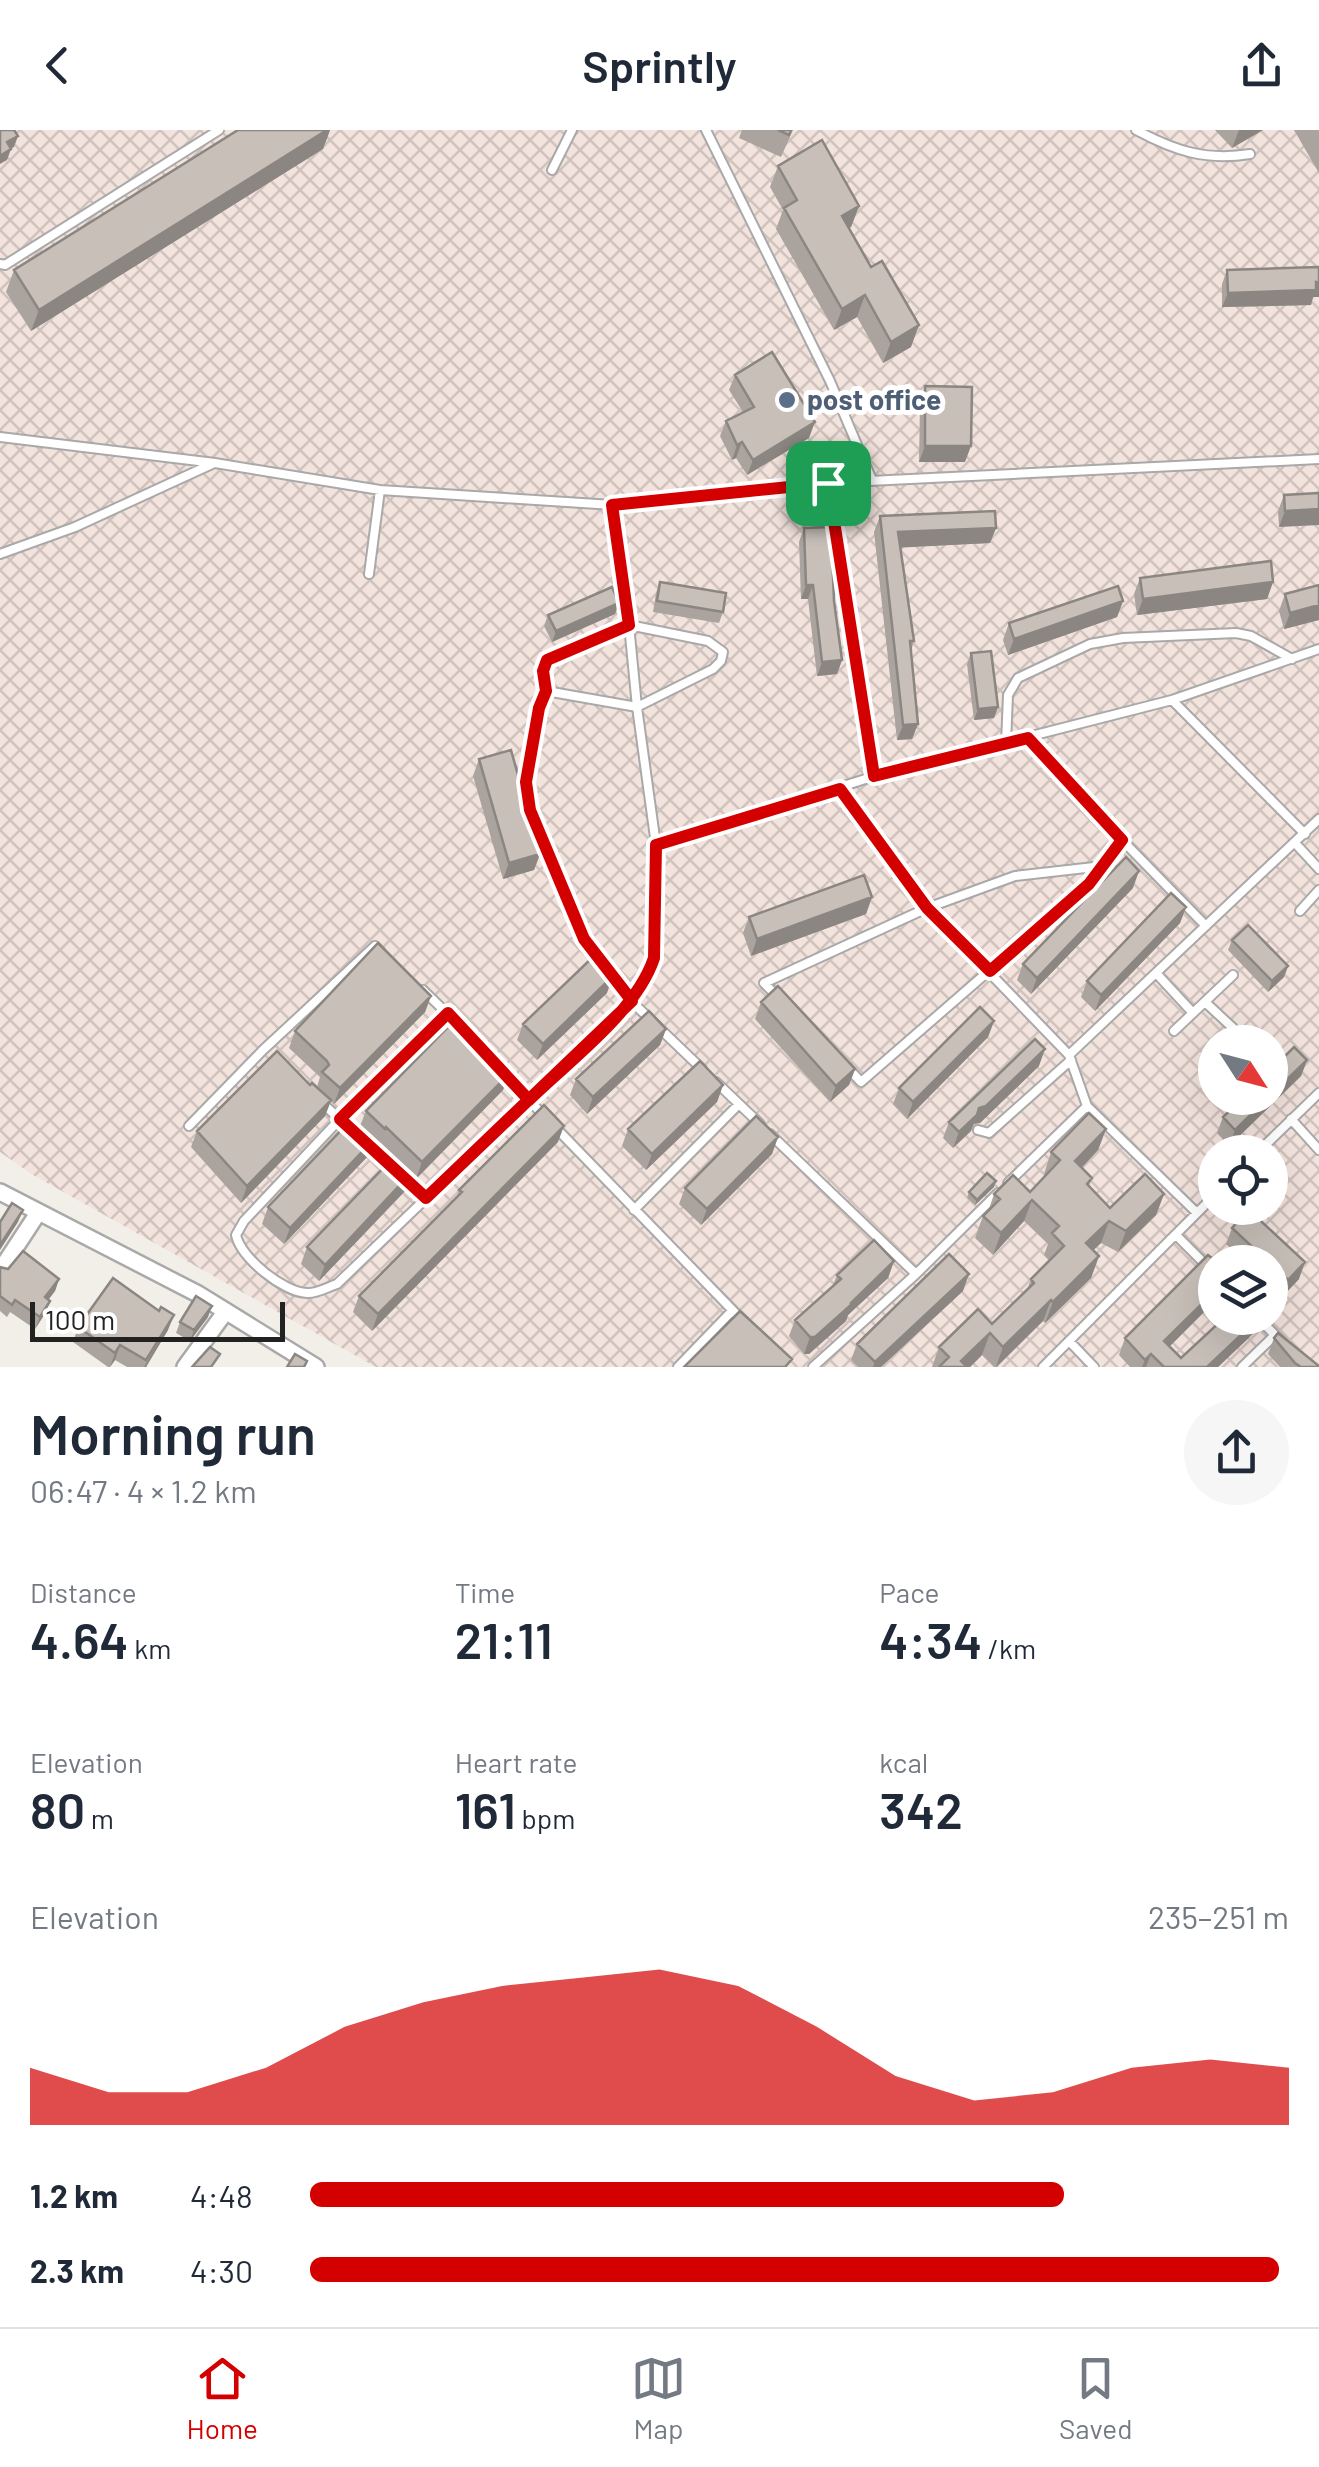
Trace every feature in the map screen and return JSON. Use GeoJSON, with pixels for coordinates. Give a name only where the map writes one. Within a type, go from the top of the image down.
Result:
{"type":"FeatureCollection","features":[{"type":"Feature","properties":{"kind":"street"},"geometry":{"type":"LineString","coordinates":[[0,1192],[198,1294],[316,1367]]}},
{"type":"Feature","properties":{"kind":"street"},"geometry":{"type":"LineString","coordinates":[[0,1271],[38,1214]]}},
{"type":"Feature","properties":{"kind":"street"},"geometry":{"type":"LineString","coordinates":[[184,1367],[226,1311]]}},
{"type":"Feature","properties":{"kind":"lane"},"geometry":{"type":"LineString","coordinates":[[0,264],[5,265],[218,130]]}},
{"type":"Feature","properties":{"kind":"lane"},"geometry":{"type":"LineString","coordinates":[[552,170],[572,130]]}},
{"type":"Feature","properties":{"kind":"lane"},"geometry":{"type":"LineString","coordinates":[[706,130],[830,382],[872,480]]}},
{"type":"Feature","properties":{"kind":"lane"},"geometry":{"type":"LineString","coordinates":[[1136,130],[1184,154],[1216,158],[1250,154]]}},
{"type":"Feature","properties":{"kind":"lane"},"geometry":{"type":"LineString","coordinates":[[0,437],[215,463],[380,490],[612,505],[872,480],[1319,459]]}},
{"type":"Feature","properties":{"kind":"lane"},"geometry":{"type":"LineString","coordinates":[[0,554],[75,527],[215,463]]}},
{"type":"Feature","properties":{"kind":"lane"},"geometry":{"type":"LineString","coordinates":[[828,483],[874,776]]}},
{"type":"Feature","properties":{"kind":"lane"},"geometry":{"type":"LineString","coordinates":[[370,574],[380,490]]}},
{"type":"Feature","properties":{"kind":"lane"},"geometry":{"type":"LineString","coordinates":[[448,1013],[340,1119],[244,1221],[236,1235],[239,1248],[250,1260],[292,1290],[310,1294],[337,1284],[632,1001],[649,975],[654,958],[656,845],[612,505]]}},
{"type":"Feature","properties":{"kind":"lane"},"geometry":{"type":"LineString","coordinates":[[546,691],[637,707],[713,669],[723,652],[708,641],[629,625],[547,660],[543,671],[546,691],[539,708],[526,782],[530,810],[584,939],[632,1001],[916,1274]]}},
{"type":"Feature","properties":{"kind":"lane"},"geometry":{"type":"LineString","coordinates":[[1006,744],[1008,695],[1018,678],[1090,644],[1122,638],[1236,633],[1251,636],[1292,658]]}},
{"type":"Feature","properties":{"kind":"lane"},"geometry":{"type":"LineString","coordinates":[[656,845],[874,776],[1172,700],[1319,650]]}},
{"type":"Feature","properties":{"kind":"lane"},"geometry":{"type":"LineString","coordinates":[[1172,700],[1305,834]]}},
{"type":"Feature","properties":{"kind":"lane"},"geometry":{"type":"LineString","coordinates":[[1028,738],[1206,926]]}},
{"type":"Feature","properties":{"kind":"lane"},"geometry":{"type":"LineString","coordinates":[[840,789],[927,908],[1070,1058],[1087,1106],[1197,1213],[1042,1367]]}},
{"type":"Feature","properties":{"kind":"lane"},"geometry":{"type":"LineString","coordinates":[[978,1130],[989,1133],[1319,820]]}},
{"type":"Feature","properties":{"kind":"lane"},"geometry":{"type":"LineString","coordinates":[[834,1053],[861,1082],[1089,884],[1122,840]]}},
{"type":"Feature","properties":{"kind":"lane"},"geometry":{"type":"LineString","coordinates":[[1295,844],[1319,869]]}},
{"type":"Feature","properties":{"kind":"lane"},"geometry":{"type":"LineString","coordinates":[[778,997],[764,982],[927,908],[1015,876],[1103,866]]}},
{"type":"Feature","properties":{"kind":"lane"},"geometry":{"type":"LineString","coordinates":[[1300,910],[1319,890]]}},
{"type":"Feature","properties":{"kind":"lane"},"geometry":{"type":"LineString","coordinates":[[188,1126],[375,946],[390,960]]}},
{"type":"Feature","properties":{"kind":"lane"},"geometry":{"type":"LineString","coordinates":[[1156,973],[1193,1013]]}},
{"type":"Feature","properties":{"kind":"lane"},"geometry":{"type":"LineString","coordinates":[[1174,1030],[1232,975]]}},
{"type":"Feature","properties":{"kind":"lane"},"geometry":{"type":"LineString","coordinates":[[418,986],[461,1027]]}},
{"type":"Feature","properties":{"kind":"lane"},"geometry":{"type":"LineString","coordinates":[[1205,1002],[1230,1025]]}},
{"type":"Feature","properties":{"kind":"lane"},"geometry":{"type":"LineString","coordinates":[[264,1050],[276,1062]]}},
{"type":"Feature","properties":{"kind":"lane"},"geometry":{"type":"LineString","coordinates":[[502,1071],[756,1333]]}},
{"type":"Feature","properties":{"kind":"lane"},"geometry":{"type":"LineString","coordinates":[[1275,1135],[1319,1092]]}},
{"type":"Feature","properties":{"kind":"lane"},"geometry":{"type":"LineString","coordinates":[[314,1096],[426,1198]]}},
{"type":"Feature","properties":{"kind":"lane"},"geometry":{"type":"LineString","coordinates":[[634,1210],[739,1104]]}},
{"type":"Feature","properties":{"kind":"lane"},"geometry":{"type":"LineString","coordinates":[[814,1367],[916,1274],[1087,1106]]}},
{"type":"Feature","properties":{"kind":"lane"},"geometry":{"type":"LineString","coordinates":[[1291,1119],[1319,1150]]}},
{"type":"Feature","properties":{"kind":"lane"},"geometry":{"type":"LineString","coordinates":[[1176,1235],[1198,1257]]}},
{"type":"Feature","properties":{"kind":"lane"},"geometry":{"type":"LineString","coordinates":[[678,1367],[732,1311]]}},
{"type":"Feature","properties":{"kind":"lane"},"geometry":{"type":"LineString","coordinates":[[1242,1367],[1276,1336],[1286,1346]]}},
{"type":"Feature","properties":{"kind":"lane"},"geometry":{"type":"LineString","coordinates":[[1069,1341],[1094,1367]]}},
{"type":"Feature","properties":{"kind":"shaded area"},"geometry":{"type":"Polygon","coordinates":[[[0,130],[1319,130],[1319,1367],[376,1367],[33,1175],[0,1152],[0,130]]]}},
{"type":"Feature","properties":{"kind":"building"},"geometry":{"type":"Polygon","coordinates":[[[0,130],[14,130],[18,136],[7,142],[11,149],[0,156],[0,130]]]}},
{"type":"Feature","properties":{"kind":"building"},"geometry":{"type":"Polygon","coordinates":[[[238,130],[327,130],[39,310],[14,270],[238,130]]]}},
{"type":"Feature","properties":{"kind":"building"},"geometry":{"type":"Polygon","coordinates":[[[822,140],[859,206],[842,216],[871,267],[882,261],[919,325],[891,342],[865,295],[842,309],[784,208],[797,200],[778,166],[822,140]]]}},
{"type":"Feature","properties":{"kind":"building"},"geometry":{"type":"Polygon","coordinates":[[[1319,267],[1316,290],[1228,293],[1227,270],[1319,267]]]}},
{"type":"Feature","properties":{"kind":"building"},"geometry":{"type":"Polygon","coordinates":[[[772,352],[815,422],[753,460],[742,442],[737,445],[726,421],[754,407],[735,375],[772,352]]]}},
{"type":"Feature","properties":{"kind":"building"},"geometry":{"type":"Polygon","coordinates":[[[925,386],[972,387],[971,446],[925,446],[925,386]]]}},
{"type":"Feature","properties":{"kind":"building"},"geometry":{"type":"Polygon","coordinates":[[[1319,493],[1319,509],[1285,511],[1284,495],[1319,493]]]}},
{"type":"Feature","properties":{"kind":"building"},"geometry":{"type":"Polygon","coordinates":[[[995,511],[996,528],[898,532],[914,641],[910,641],[918,724],[903,725],[880,516],[995,511]]]}},
{"type":"Feature","properties":{"kind":"building"},"geometry":{"type":"Polygon","coordinates":[[[831,527],[834,601],[842,660],[822,662],[813,585],[806,585],[804,528],[831,527]]]}},
{"type":"Feature","properties":{"kind":"building"},"geometry":{"type":"Polygon","coordinates":[[[1271,561],[1273,582],[1143,599],[1140,578],[1271,561]]]}},
{"type":"Feature","properties":{"kind":"building"},"geometry":{"type":"Polygon","coordinates":[[[660,582],[726,593],[723,612],[657,601],[660,582]]]}},
{"type":"Feature","properties":{"kind":"building"},"geometry":{"type":"Polygon","coordinates":[[[1319,585],[1319,605],[1290,613],[1285,594],[1319,585]]]}},
{"type":"Feature","properties":{"kind":"building"},"geometry":{"type":"Polygon","coordinates":[[[1118,586],[1123,601],[1014,639],[1009,623],[1118,586]]]}},
{"type":"Feature","properties":{"kind":"building"},"geometry":{"type":"Polygon","coordinates":[[[612,587],[619,603],[556,631],[548,615],[612,587]]]}},
{"type":"Feature","properties":{"kind":"building"},"geometry":{"type":"Polygon","coordinates":[[[991,651],[998,707],[978,709],[971,653],[991,651]]]}},
{"type":"Feature","properties":{"kind":"building"},"geometry":{"type":"Polygon","coordinates":[[[511,750],[540,854],[509,863],[479,759],[511,750]]]}},
{"type":"Feature","properties":{"kind":"building"},"geometry":{"type":"Polygon","coordinates":[[[1126,857],[1139,871],[1037,978],[1023,964],[1126,857]]]}},
{"type":"Feature","properties":{"kind":"building"},"geometry":{"type":"Polygon","coordinates":[[[864,875],[872,897],[757,939],[749,917],[864,875]]]}},
{"type":"Feature","properties":{"kind":"building"},"geometry":{"type":"Polygon","coordinates":[[[1171,893],[1186,907],[1101,995],[1087,981],[1171,893]]]}},
{"type":"Feature","properties":{"kind":"building"},"geometry":{"type":"Polygon","coordinates":[[[1248,925],[1288,966],[1272,981],[1232,940],[1248,925]]]}},
{"type":"Feature","properties":{"kind":"building"},"geometry":{"type":"Polygon","coordinates":[[[378,943],[431,996],[340,1088],[322,1072],[329,1065],[327,1061],[295,1031],[378,943]]]}},
{"type":"Feature","properties":{"kind":"building"},"geometry":{"type":"Polygon","coordinates":[[[594,956],[613,976],[543,1044],[523,1024],[594,956]]]}},
{"type":"Feature","properties":{"kind":"building"},"geometry":{"type":"Polygon","coordinates":[[[778,986],[855,1069],[836,1086],[761,1002],[778,986]]]}},
{"type":"Feature","properties":{"kind":"building"},"geometry":{"type":"Polygon","coordinates":[[[980,1007],[994,1021],[913,1102],[899,1088],[980,1007]]]}},
{"type":"Feature","properties":{"kind":"building"},"geometry":{"type":"Polygon","coordinates":[[[649,1011],[666,1029],[593,1097],[576,1079],[649,1011]]]}},
{"type":"Feature","properties":{"kind":"building"},"geometry":{"type":"Polygon","coordinates":[[[456,1019],[509,1074],[422,1162],[366,1111],[456,1019]]]}},
{"type":"Feature","properties":{"kind":"building"},"geometry":{"type":"Polygon","coordinates":[[[1035,1039],[1045,1049],[986,1106],[979,1108],[959,1132],[949,1122],[1035,1039]]]}},
{"type":"Feature","properties":{"kind":"building"},"geometry":{"type":"Polygon","coordinates":[[[1294,1047],[1307,1060],[1288,1078],[1288,1053],[1294,1047]]]}},
{"type":"Feature","properties":{"kind":"building"},"geometry":{"type":"Polygon","coordinates":[[[277,1051],[310,1085],[331,1100],[247,1186],[197,1131],[277,1051]]]}},
{"type":"Feature","properties":{"kind":"building"},"geometry":{"type":"Polygon","coordinates":[[[700,1061],[723,1085],[652,1154],[628,1129],[700,1061]]]}},
{"type":"Feature","properties":{"kind":"building"},"geometry":{"type":"Polygon","coordinates":[[[544,1105],[564,1126],[378,1314],[359,1296],[544,1105]]]}},
{"type":"Feature","properties":{"kind":"building"},"geometry":{"type":"Polygon","coordinates":[[[1089,1113],[1106,1129],[1075,1161],[1092,1178],[1087,1184],[1110,1208],[1145,1174],[1164,1194],[1126,1231],[1109,1221],[1086,1243],[1099,1256],[1003,1347],[990,1333],[961,1361],[967,1367],[939,1367],[949,1357],[939,1347],[978,1309],[992,1324],[1034,1283],[1031,1279],[1064,1246],[1052,1233],[1059,1226],[1032,1200],[1001,1233],[983,1216],[1000,1199],[994,1194],[1013,1175],[1030,1192],[1060,1160],[1051,1152],[1089,1113]]]}},
{"type":"Feature","properties":{"kind":"building"},"geometry":{"type":"Polygon","coordinates":[[[1225,1115],[1250,1115],[1235,1130],[1225,1115]]]}},
{"type":"Feature","properties":{"kind":"building"},"geometry":{"type":"Polygon","coordinates":[[[756,1116],[778,1137],[707,1209],[685,1188],[756,1116]]]}},
{"type":"Feature","properties":{"kind":"building"},"geometry":{"type":"Polygon","coordinates":[[[352,1119],[374,1139],[290,1228],[268,1207],[352,1119]]]}},
{"type":"Feature","properties":{"kind":"building"},"geometry":{"type":"Polygon","coordinates":[[[394,1157],[411,1173],[325,1265],[307,1247],[394,1157]]]}},
{"type":"Feature","properties":{"kind":"building"},"geometry":{"type":"Polygon","coordinates":[[[987,1173],[996,1181],[977,1200],[969,1192],[987,1173]]]}},
{"type":"Feature","properties":{"kind":"building"},"geometry":{"type":"Polygon","coordinates":[[[12,1203],[23,1210],[0,1245],[0,1222],[12,1203]]]}},
{"type":"Feature","properties":{"kind":"building"},"geometry":{"type":"Polygon","coordinates":[[[1265,1225],[1287,1245],[1250,1245],[1232,1228],[1265,1225]]]}},
{"type":"Feature","properties":{"kind":"building"},"geometry":{"type":"Polygon","coordinates":[[[874,1240],[894,1261],[852,1304],[815,1337],[810,1337],[795,1320],[841,1279],[837,1275],[874,1240]]]}},
{"type":"Feature","properties":{"kind":"building"},"geometry":{"type":"Polygon","coordinates":[[[1288,1246],[1305,1262],[1288,1280],[1288,1246]]]}},
{"type":"Feature","properties":{"kind":"building"},"geometry":{"type":"Polygon","coordinates":[[[23,1251],[59,1279],[45,1297],[50,1301],[40,1317],[15,1300],[12,1305],[0,1296],[0,1267],[8,1269],[23,1251]]]}},
{"type":"Feature","properties":{"kind":"building"},"geometry":{"type":"Polygon","coordinates":[[[949,1254],[969,1274],[875,1362],[857,1344],[949,1254]]]}},
{"type":"Feature","properties":{"kind":"building"},"geometry":{"type":"Polygon","coordinates":[[[1198,1265],[1198,1308],[1164,1341],[1181,1358],[1206,1335],[1241,1335],[1207,1367],[1164,1367],[1151,1354],[1145,1360],[1125,1338],[1198,1265]]]}},
{"type":"Feature","properties":{"kind":"building"},"geometry":{"type":"Polygon","coordinates":[[[113,1278],[159,1311],[161,1307],[174,1315],[146,1360],[120,1345],[115,1353],[78,1327],[113,1278]]]}},
{"type":"Feature","properties":{"kind":"building"},"geometry":{"type":"Polygon","coordinates":[[[196,1296],[212,1306],[194,1330],[180,1322],[196,1296]]]}},
{"type":"Feature","properties":{"kind":"building"},"geometry":{"type":"Polygon","coordinates":[[[740,1311],[792,1359],[785,1367],[684,1367],[740,1311]]]}},
{"type":"Feature","properties":{"kind":"building"},"geometry":{"type":"Polygon","coordinates":[[[1280,1335],[1319,1367],[1301,1367],[1274,1338],[1280,1335]]]}},
{"type":"Feature","properties":{"kind":"building"},"geometry":{"type":"Polygon","coordinates":[[[210,1347],[220,1354],[211,1367],[192,1367],[210,1347]]]}},
{"type":"Feature","properties":{"kind":"building"},"geometry":{"type":"Polygon","coordinates":[[[295,1354],[307,1361],[304,1367],[287,1367],[295,1354]]]}},
{"type":"Feature","properties":{"kind":"place","name":"post office"},"geometry":{"type":"Point","coordinates":[787,400]}},
{"type":"Feature","properties":{"kind":"route"},"geometry":{"type":"LineString","coordinates":[[828,483],[612,505],[629,625],[547,660],[543,671],[546,691],[539,708],[526,782],[530,810],[584,939],[632,1001],[529,1100],[426,1198],[340,1119],[448,1013],[529,1100],[632,1001],[649,975],[654,958],[656,845],[840,789],[927,908],[990,971],[1089,884],[1122,840],[1028,738],[874,776],[828,483]]}}]}
